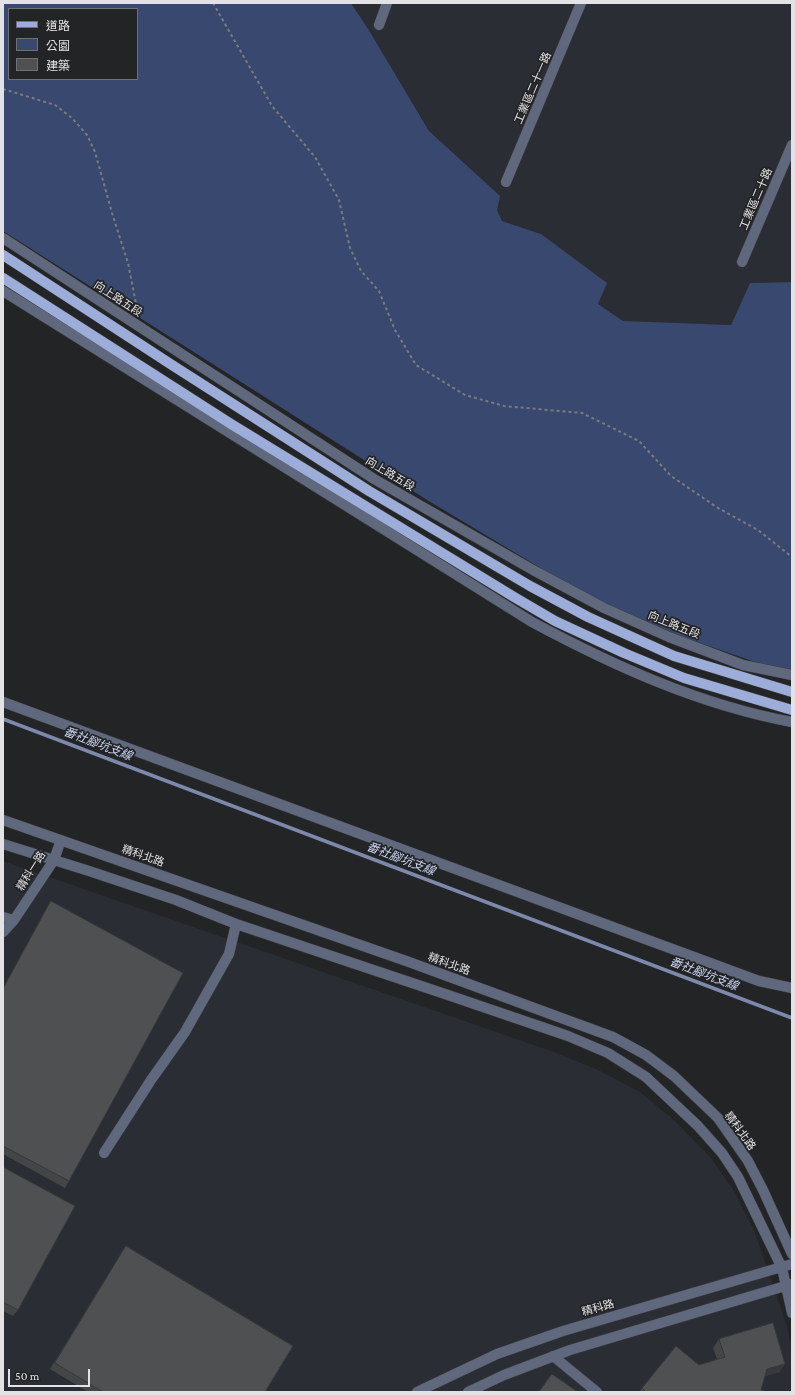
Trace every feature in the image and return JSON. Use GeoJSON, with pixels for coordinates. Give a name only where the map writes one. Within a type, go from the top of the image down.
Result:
{"type":"FeatureCollection","features":[{"type":"Feature","properties":{"kind":"main road"},"geometry":{"type":"LineString","coordinates":[[3,255],[179,370],[369,491],[530,586],[588,617],[674,656],[792,692]]}},
{"type":"Feature","properties":{"kind":"main road"},"geometry":{"type":"LineString","coordinates":[[3,278],[231,424],[548,617],[624,653],[684,678],[792,710]]}},
{"type":"Feature","properties":{"kind":"street"},"geometry":{"type":"LineString","coordinates":[[379,25],[387,3]]}},
{"type":"Feature","properties":{"kind":"street","name":"工業區二十一路"},"geometry":{"type":"LineString","coordinates":[[506,182],[581,3]]}},
{"type":"Feature","properties":{"kind":"street","name":"工業區二十路"},"geometry":{"type":"LineString","coordinates":[[742,262],[792,145]]}},
{"type":"Feature","properties":{"kind":"street","name":"向上路五段"},"geometry":{"type":"LineString","coordinates":[[3,238],[374,479],[533,570],[604,608],[669,637],[743,664],[792,675]]}},
{"type":"Feature","properties":{"kind":"street"},"geometry":{"type":"LineString","coordinates":[[3,291],[484,593],[568,642],[626,669],[707,700],[775,719],[792,722]]}},
{"type":"Feature","properties":{"kind":"street"},"geometry":{"type":"LineString","coordinates":[[3,702],[759,981],[792,988]]}},
{"type":"Feature","properties":{"kind":"street","name":"精科北路"},"geometry":{"type":"LineString","coordinates":[[3,820],[409,962],[541,1010],[613,1037],[646,1055],[674,1076],[718,1118],[748,1161],[792,1254]]}},
{"type":"Feature","properties":{"kind":"street","name":"精科一路"},"geometry":{"type":"LineString","coordinates":[[3,932],[14,920],[54,860],[61,840]]}},
{"type":"Feature","properties":{"kind":"street"},"geometry":{"type":"LineString","coordinates":[[3,844],[176,900],[236,924],[448,994],[568,1036],[608,1053],[646,1076],[698,1126],[722,1153],[738,1177],[789,1284],[792,1313]]}},
{"type":"Feature","properties":{"kind":"street"},"geometry":{"type":"LineString","coordinates":[[3,916],[14,920]]}},
{"type":"Feature","properties":{"kind":"street"},"geometry":{"type":"LineString","coordinates":[[104,1153],[188,1026],[229,954],[236,924]]}},
{"type":"Feature","properties":{"kind":"street","name":"精科路"},"geometry":{"type":"LineString","coordinates":[[418,1392],[435,1382],[497,1354],[563,1331],[782,1271],[792,1264]]}},
{"type":"Feature","properties":{"kind":"street"},"geometry":{"type":"LineString","coordinates":[[468,1392],[504,1375],[570,1350],[789,1284]]}},
{"type":"Feature","properties":{"kind":"street"},"geometry":{"type":"LineString","coordinates":[[553,1356],[597,1392]]}},
{"type":"Feature","properties":{"kind":"path"},"geometry":{"type":"LineString","coordinates":[[213,3],[272,106],[316,157],[339,200],[350,248],[361,272],[379,290],[395,330],[416,365],[465,395],[504,406],[582,413],[639,441],[671,476],[718,508],[758,530],[792,557]]}},
{"type":"Feature","properties":{"kind":"path"},"geometry":{"type":"LineString","coordinates":[[3,89],[55,105],[72,118],[87,135],[95,152],[128,263],[142,328]]}},
{"type":"Feature","properties":{"kind":"shaded area"},"geometry":{"type":"Polygon","coordinates":[[[351,3],[792,3],[792,282],[750,283],[731,325],[623,322],[598,304],[606,283],[541,234],[502,221],[497,210],[499,196],[429,131],[351,3]]]}},
{"type":"Feature","properties":{"kind":"shaded area"},"geometry":{"type":"Polygon","coordinates":[[[3,861],[551,1051],[598,1070],[640,1092],[675,1121],[711,1158],[734,1191],[754,1230],[787,1326],[792,1348],[792,1392],[3,1392],[3,861]]]}},
{"type":"Feature","properties":{"kind":"green space"},"geometry":{"type":"Polygon","coordinates":[[[3,3],[351,3],[429,131],[500,196],[497,210],[502,221],[541,234],[607,283],[598,304],[623,321],[731,325],[750,283],[792,282],[792,672],[752,661],[680,636],[612,607],[549,573],[427,500],[3,231],[3,3]]]}},
{"type":"Feature","properties":{"kind":"building"},"geometry":{"type":"Polygon","coordinates":[[[51,901],[183,973],[69,1181],[3,1146],[3,989],[51,901]]]}},
{"type":"Feature","properties":{"kind":"building"},"geometry":{"type":"Polygon","coordinates":[[[3,1167],[75,1206],[18,1310],[3,1302],[3,1167]]]}},
{"type":"Feature","properties":{"kind":"building"},"geometry":{"type":"Polygon","coordinates":[[[126,1246],[293,1346],[265,1392],[103,1392],[55,1363],[126,1246]]]}},
{"type":"Feature","properties":{"kind":"building"},"geometry":{"type":"Polygon","coordinates":[[[773,1323],[785,1364],[767,1369],[761,1390],[768,1392],[646,1392],[642,1388],[676,1346],[699,1365],[725,1357],[719,1339],[773,1323]]]}},
{"type":"Feature","properties":{"kind":"building"},"geometry":{"type":"Polygon","coordinates":[[[552,1374],[578,1392],[539,1392],[552,1374]]]}},
{"type":"Feature","properties":{"kind":"waterway","name":"番社腳坑支線"},"geometry":{"type":"LineString","coordinates":[[3,719],[792,1018]]}}]}
